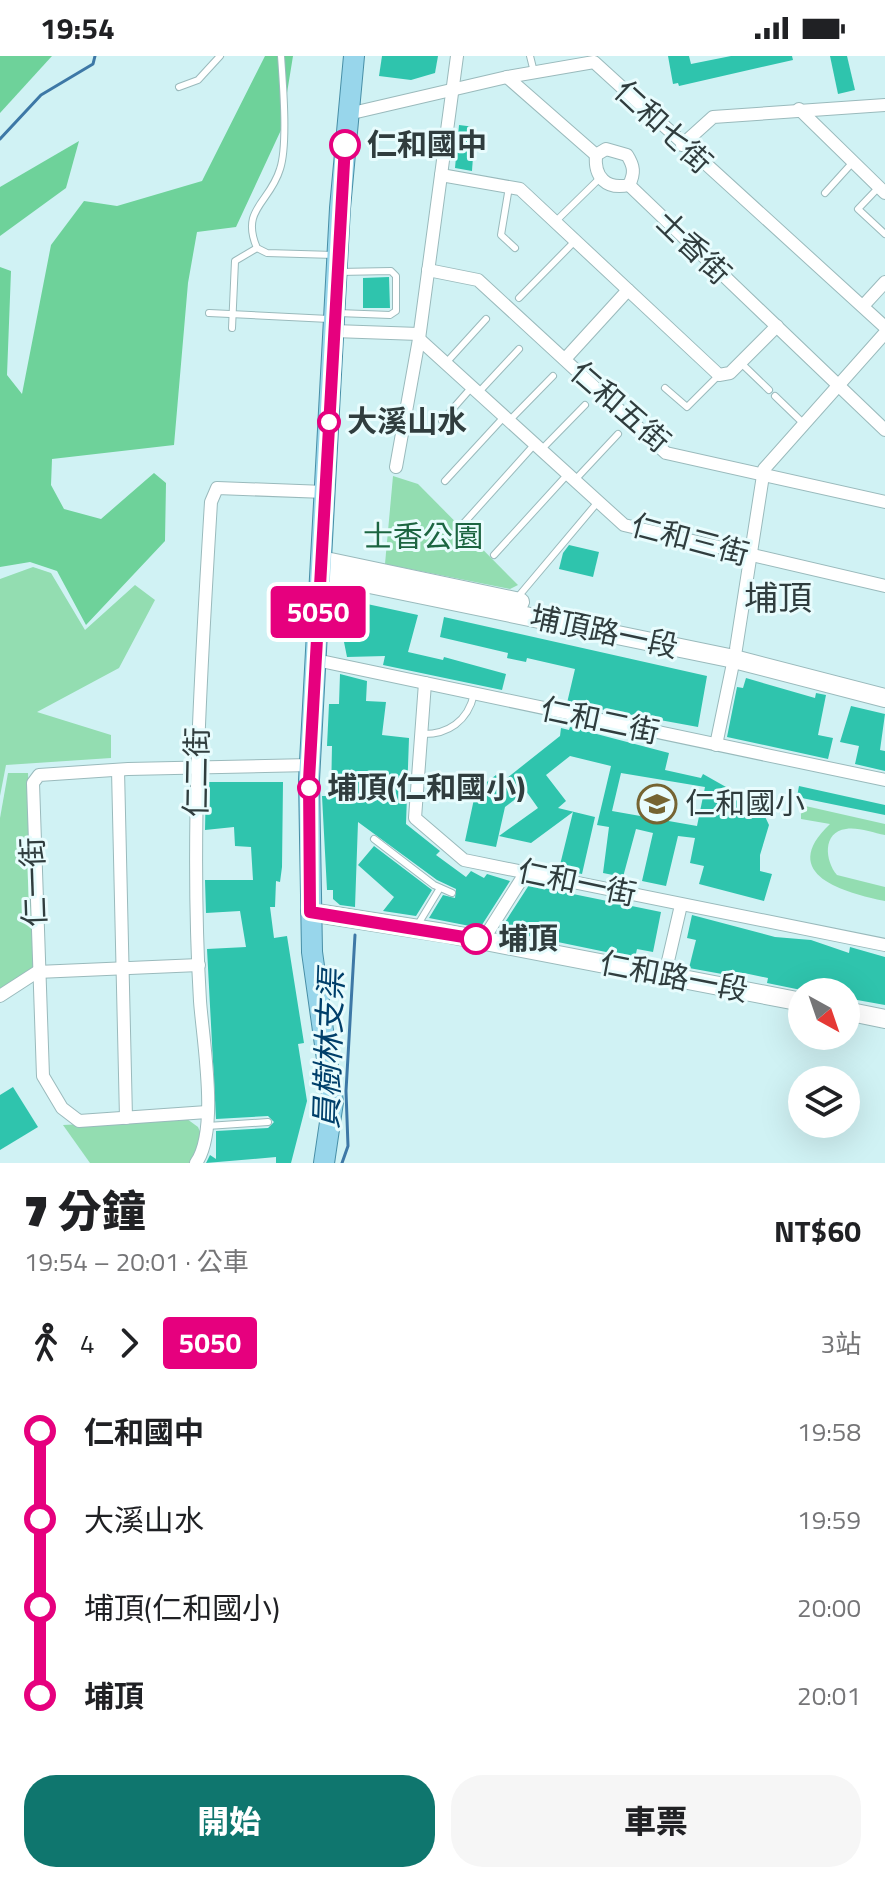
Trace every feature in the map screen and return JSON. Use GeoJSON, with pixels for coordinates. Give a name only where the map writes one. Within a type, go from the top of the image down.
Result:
{"type":"FeatureCollection","features":[{"type":"Feature","properties":{"kind":"main road"},"geometry":{"type":"LineString","coordinates":[[324,1163],[333,1102],[312,952],[310,765],[337,264],[354,56]]}},
{"type":"Feature","properties":{"kind":"street"},"geometry":{"type":"LineString","coordinates":[[396,467],[419,337],[457,56]]}},
{"type":"Feature","properties":{"kind":"street","name":"仁和七街"},"geometry":{"type":"LineString","coordinates":[[348,114],[593,59],[682,145],[863,306],[885,330]]}},
{"type":"Feature","properties":{"kind":"street"},"geometry":{"type":"LineString","coordinates":[[507,77],[596,155]]}},
{"type":"Feature","properties":{"kind":"street"},"geometry":{"type":"LineString","coordinates":[[682,145],[713,117],[885,105]]}},
{"type":"Feature","properties":{"kind":"street"},"geometry":{"type":"LineString","coordinates":[[799,109],[882,190]]}},
{"type":"Feature","properties":{"kind":"street"},"geometry":{"type":"LineString","coordinates":[[596,155],[617,149],[627,155],[633,164],[629,185]]}},
{"type":"Feature","properties":{"kind":"street"},"geometry":{"type":"LineString","coordinates":[[596,155],[595,167],[600,178]]}},
{"type":"Feature","properties":{"kind":"street"},"geometry":{"type":"LineString","coordinates":[[441,175],[520,189],[719,375],[730,373],[777,326]]}},
{"type":"Feature","properties":{"kind":"street","name":"士香街"},"geometry":{"type":"LineString","coordinates":[[600,178],[608,185],[629,185],[885,430]]}},
{"type":"Feature","properties":{"kind":"street","name":"仁和五街"},"geometry":{"type":"LineString","coordinates":[[428,270],[478,280],[666,453],[885,502]]}},
{"type":"Feature","properties":{"kind":"street"},"geometry":{"type":"LineString","coordinates":[[863,306],[885,282]]}},
{"type":"Feature","properties":{"kind":"street"},"geometry":{"type":"LineString","coordinates":[[565,359],[628,290]]}},
{"type":"Feature","properties":{"kind":"street"},"geometry":{"type":"LineString","coordinates":[[334,321],[419,337]]}},
{"type":"Feature","properties":{"kind":"street"},"geometry":{"type":"LineString","coordinates":[[716,745],[735,654],[761,476],[885,330]]}},
{"type":"Feature","properties":{"kind":"street","name":"仁和三街"},"geometry":{"type":"LineString","coordinates":[[419,337],[505,420],[624,525],[885,586]]}},
{"type":"Feature","properties":{"kind":"street","name":"仁二街"},"geometry":{"type":"LineString","coordinates":[[196,1163],[204,1151],[207,1119],[199,965],[195,767],[211,502],[217,488],[325,492]]}},
{"type":"Feature","properties":{"kind":"street","name":"埔頂路一段"},"geometry":{"type":"LineString","coordinates":[[321,567],[515,601],[735,654],[885,698]]}},
{"type":"Feature","properties":{"kind":"street","name":"埔頂路一段"},"geometry":{"type":"LineString","coordinates":[[321,567],[885,685]]}},
{"type":"Feature","properties":{"kind":"street","name":"仁和二街"},"geometry":{"type":"LineString","coordinates":[[316,660],[885,780]]}},
{"type":"Feature","properties":{"kind":"street","name":"仁和一街"},"geometry":{"type":"LineString","coordinates":[[425,683],[415,818],[464,860],[885,945]]}},
{"type":"Feature","properties":{"kind":"street","name":"仁一街"},"geometry":{"type":"LineString","coordinates":[[207,1119],[79,1121],[62,1108],[43,1076],[37,972],[33,783],[39,775],[310,765]]}},
{"type":"Feature","properties":{"kind":"street"},"geometry":{"type":"LineString","coordinates":[[118,770],[120,968],[126,1118]]}},
{"type":"Feature","properties":{"kind":"street"},"geometry":{"type":"LineString","coordinates":[[483,940],[526,872]]}},
{"type":"Feature","properties":{"kind":"street"},"geometry":{"type":"LineString","coordinates":[[665,974],[681,905]]}},
{"type":"Feature","properties":{"kind":"street","name":"仁和路一段"},"geometry":{"type":"LineString","coordinates":[[310,912],[483,940],[788,999]]}},
{"type":"Feature","properties":{"kind":"street"},"geometry":{"type":"LineString","coordinates":[[0,996],[37,972],[199,965]]}},
{"type":"Feature","properties":{"kind":"street"},"geometry":{"type":"LineString","coordinates":[[860,1014],[885,1019]]}},
{"type":"Feature","properties":{"kind":"lane"},"geometry":{"type":"LineString","coordinates":[[179,87],[198,80],[220,56]]}},
{"type":"Feature","properties":{"kind":"lane"},"geometry":{"type":"LineString","coordinates":[[209,313],[334,321],[390,315],[396,311],[396,276],[391,271],[267,253],[257,248],[250,233],[250,218],[281,167],[281,56]]}},
{"type":"Feature","properties":{"kind":"lane"},"geometry":{"type":"LineString","coordinates":[[530,56],[534,72]]}},
{"type":"Feature","properties":{"kind":"lane"},"geometry":{"type":"LineString","coordinates":[[825,193],[853,162]]}},
{"type":"Feature","properties":{"kind":"lane"},"geometry":{"type":"LineString","coordinates":[[555,222],[600,178]]}},
{"type":"Feature","properties":{"kind":"lane"},"geometry":{"type":"LineString","coordinates":[[509,187],[501,235],[515,248]]}},
{"type":"Feature","properties":{"kind":"lane"},"geometry":{"type":"LineString","coordinates":[[882,190],[858,209],[885,234]]}},
{"type":"Feature","properties":{"kind":"lane"},"geometry":{"type":"LineString","coordinates":[[519,298],[575,241]]}},
{"type":"Feature","properties":{"kind":"lane"},"geometry":{"type":"LineString","coordinates":[[232,328],[235,261],[257,248]]}},
{"type":"Feature","properties":{"kind":"lane"},"geometry":{"type":"LineString","coordinates":[[445,364],[486,319]]}},
{"type":"Feature","properties":{"kind":"lane"},"geometry":{"type":"LineString","coordinates":[[442,421],[519,349]]}},
{"type":"Feature","properties":{"kind":"lane"},"geometry":{"type":"LineString","coordinates":[[741,363],[803,423]]}},
{"type":"Feature","properties":{"kind":"lane"},"geometry":{"type":"LineString","coordinates":[[665,388],[687,407],[719,375]]}},
{"type":"Feature","properties":{"kind":"lane"},"geometry":{"type":"LineString","coordinates":[[445,481],[553,376]]}},
{"type":"Feature","properties":{"kind":"lane"},"geometry":{"type":"LineString","coordinates":[[463,524],[537,448],[585,405]]}},
{"type":"Feature","properties":{"kind":"lane"},"geometry":{"type":"LineString","coordinates":[[494,555],[618,434]]}},
{"type":"Feature","properties":{"kind":"lane"},"geometry":{"type":"LineString","coordinates":[[515,601],[597,503]]}},
{"type":"Feature","properties":{"kind":"lane"},"geometry":{"type":"LineString","coordinates":[[421,734],[436,735],[455,726],[469,711],[474,694]]}},
{"type":"Feature","properties":{"kind":"lane"},"geometry":{"type":"LineString","coordinates":[[374,839],[440,888],[452,893]]}},
{"type":"Feature","properties":{"kind":"lane"},"geometry":{"type":"LineString","coordinates":[[415,929],[440,888]]}},
{"type":"Feature","properties":{"kind":"lane"},"geometry":{"type":"LineString","coordinates":[[207,1119],[268,1122]]}},
{"type":"Feature","properties":{"kind":"green space"},"geometry":{"type":"Polygon","coordinates":[[[0,56],[52,56],[0,113],[0,56]]]}},
{"type":"Feature","properties":{"kind":"green space"},"geometry":{"type":"Polygon","coordinates":[[[265,56],[293,56],[281,130],[236,227],[197,232],[188,283],[174,445],[52,459],[51,485],[64,509],[101,519],[154,473],[166,483],[165,541],[86,625],[57,571],[30,562],[0,567],[0,267],[11,271],[7,375],[22,394],[51,245],[84,201],[117,206],[202,181],[265,56]]]}},
{"type":"Feature","properties":{"kind":"green space"},"geometry":{"type":"Polygon","coordinates":[[[79,141],[66,188],[0,236],[0,187],[79,141]]]}},
{"type":"Feature","properties":{"kind":"green space","name":"士香公園"},"geometry":{"type":"Polygon","coordinates":[[[393,476],[418,484],[518,585],[510,589],[385,564],[393,476]]]}},
{"type":"Feature","properties":{"kind":"green space"},"geometry":{"type":"Polygon","coordinates":[[[33,567],[51,573],[85,630],[135,585],[155,600],[119,668],[37,712],[111,735],[111,758],[6,765],[0,796],[0,579],[33,567]]]}},
{"type":"Feature","properties":{"kind":"green space"},"geometry":{"type":"Polygon","coordinates":[[[8,773],[28,773],[36,971],[0,994],[0,818],[8,773]]]}},
{"type":"Feature","properties":{"kind":"green space"},"geometry":{"type":"Polygon","coordinates":[[[801,805],[885,824],[885,835],[855,829],[838,831],[829,841],[828,855],[837,875],[885,887],[885,901],[836,887],[813,869],[810,856],[815,842],[830,824],[801,819],[801,805]]]}},
{"type":"Feature","properties":{"kind":"green space"},"geometry":{"type":"Polygon","coordinates":[[[187,1119],[198,1127],[202,1136],[190,1163],[90,1163],[63,1125],[187,1119]]]}},
{"type":"Feature","properties":{"kind":"building"},"geometry":{"type":"Polygon","coordinates":[[[382,56],[438,56],[435,73],[411,80],[379,76],[382,56]]]}},
{"type":"Feature","properties":{"kind":"building"},"geometry":{"type":"Polygon","coordinates":[[[668,56],[689,56],[691,64],[731,56],[792,56],[793,60],[679,86],[678,83],[673,84],[668,56]]]}},
{"type":"Feature","properties":{"kind":"building"},"geometry":{"type":"Polygon","coordinates":[[[830,56],[847,56],[855,90],[838,94],[830,56]]]}},
{"type":"Feature","properties":{"kind":"building"},"geometry":{"type":"Polygon","coordinates":[[[459,125],[475,127],[472,171],[455,168],[459,125]]]}},
{"type":"Feature","properties":{"kind":"building"},"geometry":{"type":"Polygon","coordinates":[[[389,277],[390,308],[363,308],[363,278],[389,277]]]}},
{"type":"Feature","properties":{"kind":"building"},"geometry":{"type":"Polygon","coordinates":[[[569,545],[599,552],[593,577],[559,569],[563,553],[569,545]]]}},
{"type":"Feature","properties":{"kind":"building"},"geometry":{"type":"Polygon","coordinates":[[[344,599],[418,615],[408,652],[443,660],[444,657],[506,674],[502,690],[383,665],[385,656],[347,657],[341,627],[337,627],[337,608],[344,599]]]}},
{"type":"Feature","properties":{"kind":"building"},"geometry":{"type":"Polygon","coordinates":[[[444,617],[707,676],[698,727],[567,703],[575,669],[527,658],[526,662],[507,658],[508,653],[440,637],[444,617]]]}},
{"type":"Feature","properties":{"kind":"building"},"geometry":{"type":"Polygon","coordinates":[[[340,674],[367,681],[366,701],[386,702],[382,735],[409,738],[406,824],[440,851],[436,855],[466,877],[471,871],[484,878],[487,874],[510,881],[480,928],[429,918],[443,895],[455,898],[456,889],[437,880],[358,822],[355,907],[340,905],[333,899],[333,890],[327,890],[322,796],[331,796],[332,746],[327,746],[329,704],[339,704],[340,674]]]}},
{"type":"Feature","properties":{"kind":"building"},"geometry":{"type":"Polygon","coordinates":[[[746,678],[815,698],[816,693],[826,695],[818,735],[833,738],[828,759],[727,737],[737,687],[743,688],[746,678]]]}},
{"type":"Feature","properties":{"kind":"building"},"geometry":{"type":"Polygon","coordinates":[[[851,706],[885,714],[880,750],[885,751],[885,771],[855,764],[859,746],[840,742],[851,706]]]}},
{"type":"Feature","properties":{"kind":"building"},"geometry":{"type":"Polygon","coordinates":[[[570,727],[669,753],[665,770],[701,778],[703,774],[726,787],[722,797],[760,806],[769,825],[760,855],[760,871],[772,874],[764,901],[699,884],[704,866],[690,863],[695,838],[678,836],[666,886],[642,881],[653,833],[636,829],[623,877],[603,873],[609,827],[597,825],[611,766],[570,756],[546,775],[566,801],[558,808],[595,817],[582,874],[559,869],[573,812],[531,843],[499,836],[538,808],[526,791],[505,807],[496,847],[465,841],[474,799],[480,798],[479,788],[496,775],[502,782],[560,736],[561,728],[569,730],[570,727]],[[621,773],[612,811],[697,826],[705,787],[621,773]]]}},
{"type":"Feature","properties":{"kind":"building"},"geometry":{"type":"Polygon","coordinates":[[[206,782],[283,782],[282,867],[280,882],[276,881],[275,907],[270,907],[274,938],[287,936],[304,1043],[298,1044],[307,1101],[291,1163],[276,1163],[276,1157],[206,1163],[210,1155],[216,1159],[216,1131],[268,1128],[274,1122],[268,1116],[216,1119],[207,949],[246,947],[240,911],[206,913],[205,880],[253,880],[251,847],[235,846],[234,827],[205,830],[206,782]]]}},
{"type":"Feature","properties":{"kind":"building"},"geometry":{"type":"Polygon","coordinates":[[[799,786],[885,805],[885,815],[797,797],[799,786]]]}},
{"type":"Feature","properties":{"kind":"building"},"geometry":{"type":"Polygon","coordinates":[[[374,846],[432,890],[416,916],[383,911],[394,897],[358,865],[374,846]]]}},
{"type":"Feature","properties":{"kind":"building"},"geometry":{"type":"Polygon","coordinates":[[[529,885],[661,912],[653,952],[637,949],[635,958],[500,930],[529,885]]]}},
{"type":"Feature","properties":{"kind":"building"},"geometry":{"type":"Polygon","coordinates":[[[692,915],[775,937],[811,940],[849,953],[850,947],[885,957],[885,1005],[860,1001],[860,978],[788,978],[788,987],[767,983],[768,978],[744,973],[722,974],[689,968],[696,940],[687,938],[692,915]]]}},
{"type":"Feature","properties":{"kind":"building"},"geometry":{"type":"Polygon","coordinates":[[[13,1087],[38,1127],[0,1150],[0,1095],[13,1087]]]}},
{"type":"Feature","properties":{"kind":"waterway"},"geometry":{"type":"LineString","coordinates":[[0,139],[41,95],[93,64],[95,56]]}},
{"type":"Feature","properties":{"kind":"waterway","name":"員樹林支渠"},"geometry":{"type":"LineString","coordinates":[[342,1163],[348,1146],[346,1091],[355,935]]}},
{"type":"Feature","properties":{"kind":"bus line","name":"5050"},"geometry":{"type":"LineString","coordinates":[[345,145],[309,780],[310,912],[476,939]]}},
{"type":"Feature","properties":{"kind":"place","name":"仁和國中"},"geometry":{"type":"Point","coordinates":[345,145]}},
{"type":"Feature","properties":{"kind":"place","name":"大溪山水"},"geometry":{"type":"Point","coordinates":[329,422]}},
{"type":"Feature","properties":{"kind":"place","name":"埔頂(仁和國小)"},"geometry":{"type":"Point","coordinates":[309,788]}},
{"type":"Feature","properties":{"kind":"place","name":"仁和國小"},"geometry":{"type":"Point","coordinates":[657,804]}},
{"type":"Feature","properties":{"kind":"place","name":"埔頂"},"geometry":{"type":"Point","coordinates":[476,939]}},
{"type":"Feature","properties":{"kind":"district","name":"埔頂"},"geometry":{"type":"Point","coordinates":[778,598]}}]}
